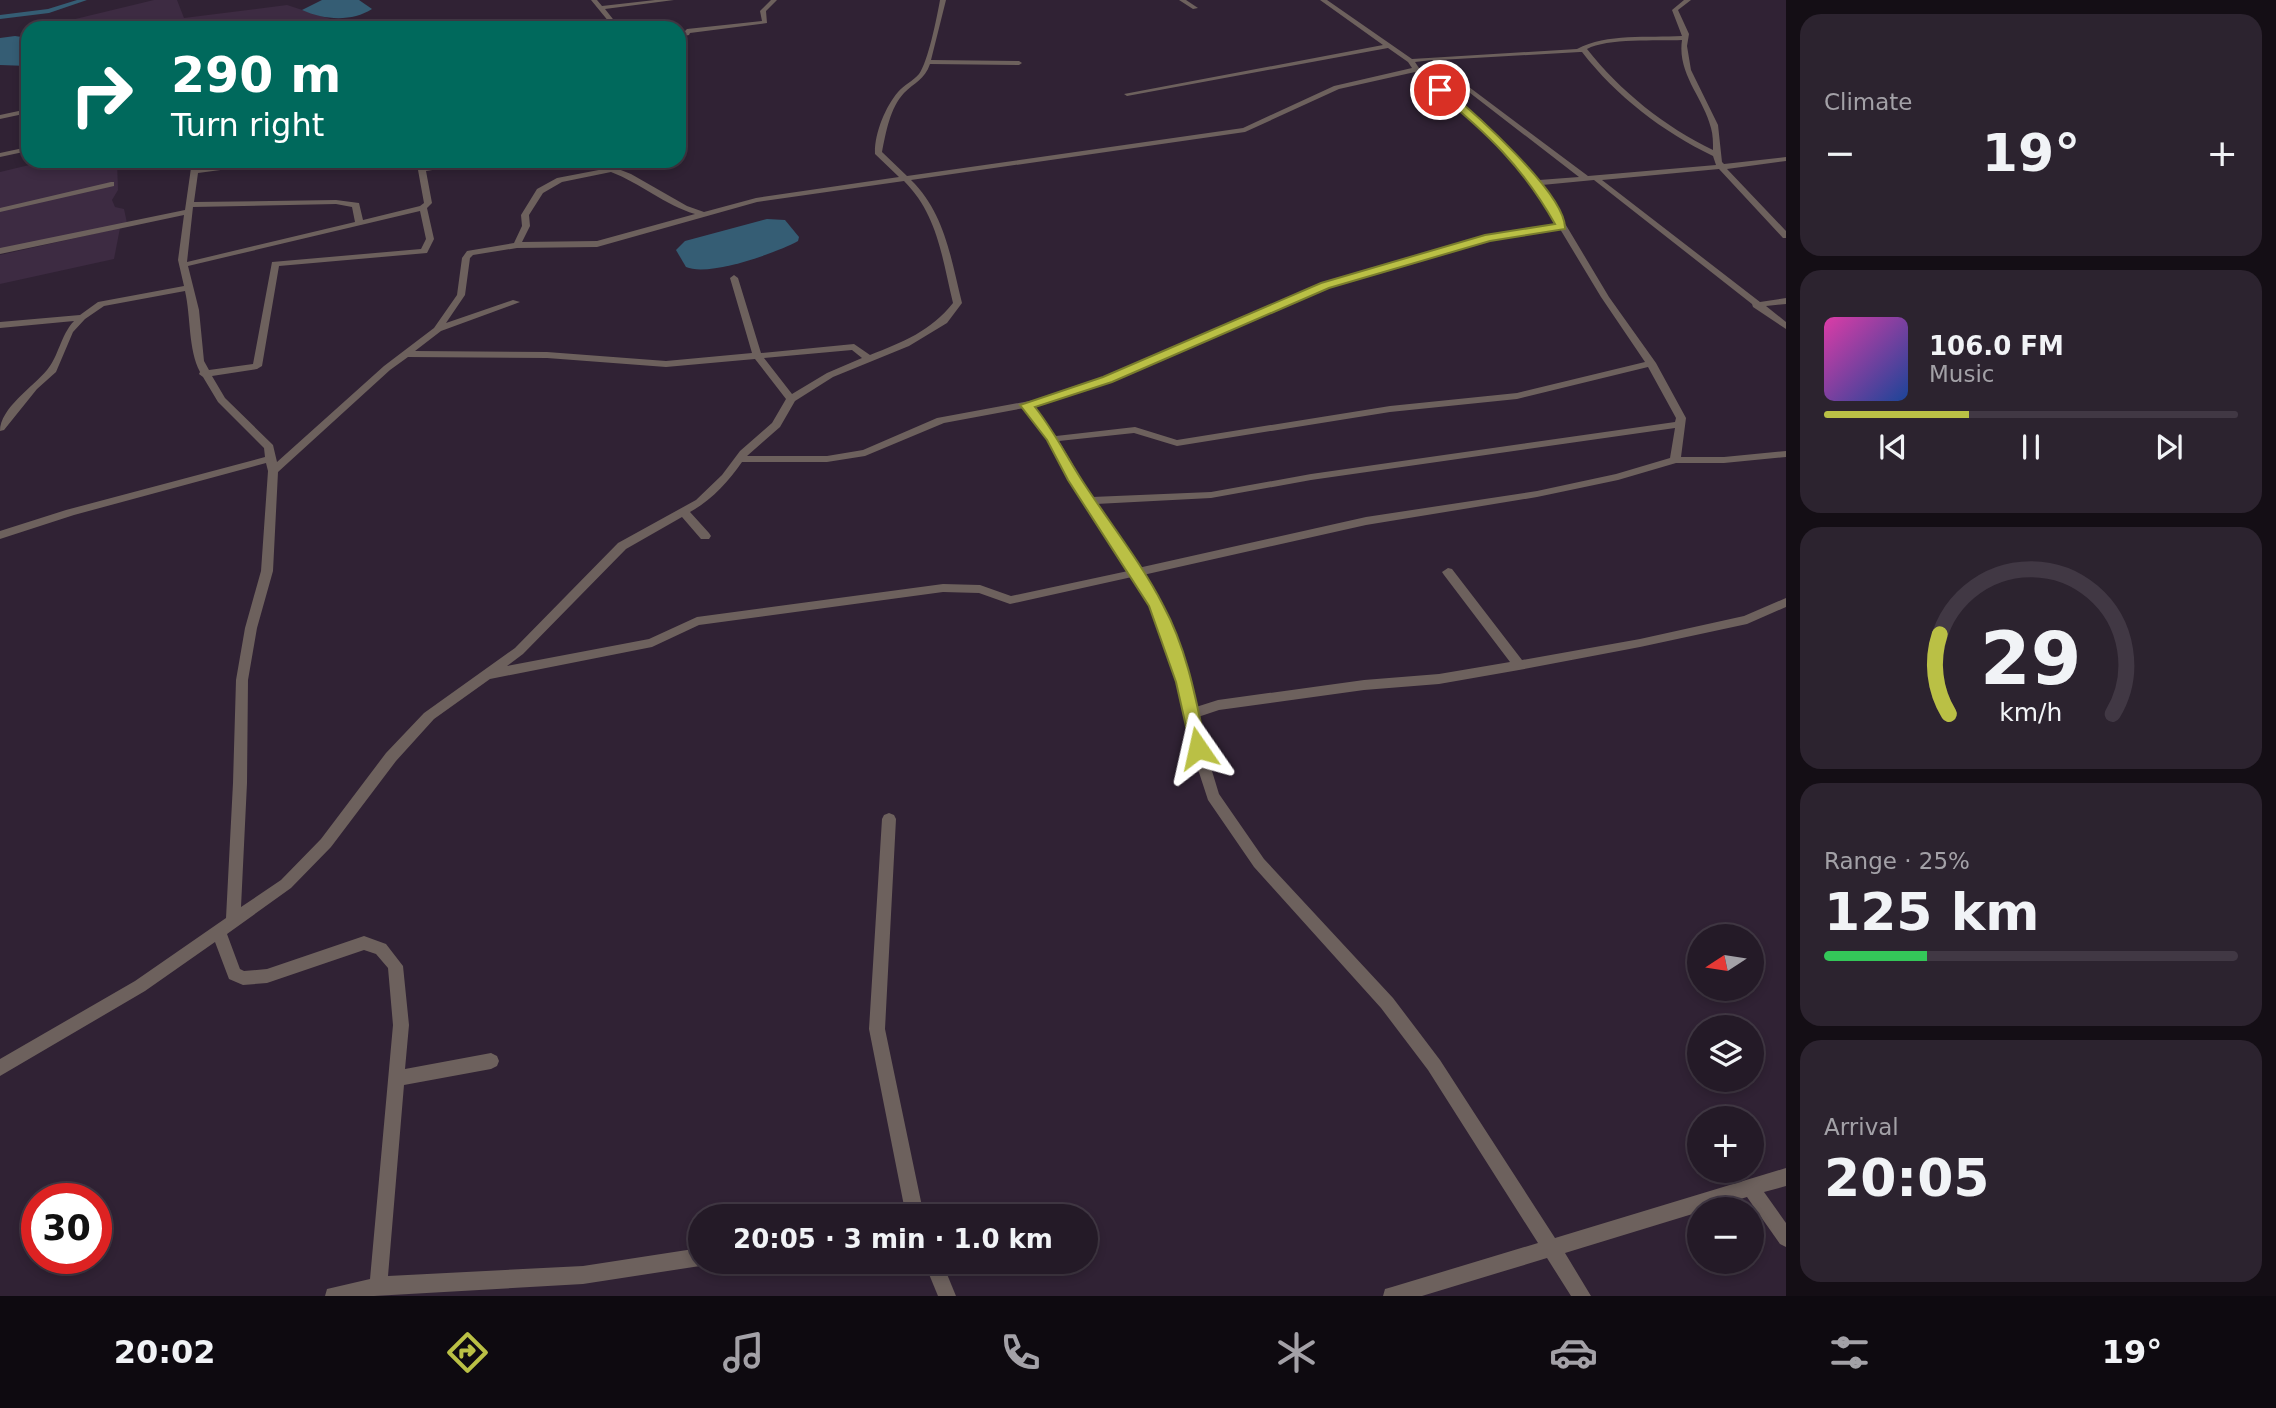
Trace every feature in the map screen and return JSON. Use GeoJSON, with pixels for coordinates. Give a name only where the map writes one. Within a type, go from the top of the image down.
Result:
{"type":"FeatureCollection","features":[{"type":"Feature","properties":{"kind":"street"},"geometry":{"type":"LineString","coordinates":[[594,0],[611,21]]}},
{"type":"Feature","properties":{"kind":"street"},"geometry":{"type":"LineString","coordinates":[[601,8],[671,0]]}},
{"type":"Feature","properties":{"kind":"street"},"geometry":{"type":"LineString","coordinates":[[686,34],[687,31],[765,22],[763,11],[774,0]]}},
{"type":"Feature","properties":{"kind":"street"},"geometry":{"type":"LineString","coordinates":[[0,1068],[140,986],[286,884],[326,843],[391,757],[429,716],[519,651],[622,547],[700,502],[739,459],[776,425],[791,399],[813,384],[906,344],[944,321],[958,303],[940,232],[931,210],[906,179],[878,152],[883,127],[899,94],[924,72],[931,39],[942,18],[943,1],[957,0]]}},
{"type":"Feature","properties":{"kind":"street"},"geometry":{"type":"LineString","coordinates":[[1182,0],[1195,8]]}},
{"type":"Feature","properties":{"kind":"street"},"geometry":{"type":"LineString","coordinates":[[1323,0],[1413,65],[1480,122],[1537,183],[1651,363],[1681,418],[1675,460]]}},
{"type":"Feature","properties":{"kind":"street"},"geometry":{"type":"LineString","coordinates":[[1688,0],[1675,10],[1686,34],[1686,64],[1715,128],[1716,154],[1721,167],[1786,236]]}},
{"type":"Feature","properties":{"kind":"street"},"geometry":{"type":"LineString","coordinates":[[437,330],[461,295],[466,258],[470,253],[517,245],[597,244],[756,200],[1245,130],[1266,123],[1313,97],[1433,58],[1584,50],[1593,43],[1609,41],[1685,38]]}},
{"type":"Feature","properties":{"kind":"street"},"geometry":{"type":"LineString","coordinates":[[1127,94],[1387,46]]}},
{"type":"Feature","properties":{"kind":"street"},"geometry":{"type":"LineString","coordinates":[[1584,50],[1608,78],[1674,131],[1693,145],[1716,154]]}},
{"type":"Feature","properties":{"kind":"street"},"geometry":{"type":"LineString","coordinates":[[1433,58],[1463,85],[1786,326]]}},
{"type":"Feature","properties":{"kind":"street"},"geometry":{"type":"LineString","coordinates":[[926,62],[1019,63]]}},
{"type":"Feature","properties":{"kind":"street"},"geometry":{"type":"LineString","coordinates":[[0,117],[21,112]]}},
{"type":"Feature","properties":{"kind":"street"},"geometry":{"type":"LineString","coordinates":[[0,155],[21,150]]}},
{"type":"Feature","properties":{"kind":"street"},"geometry":{"type":"LineString","coordinates":[[1537,183],[1786,159]]}},
{"type":"Feature","properties":{"kind":"street"},"geometry":{"type":"LineString","coordinates":[[195,168],[183,265],[194,310],[199,361],[221,400],[269,447],[273,471],[267,571],[251,628],[242,680],[233,919]]}},
{"type":"Feature","properties":{"kind":"street"},"geometry":{"type":"LineString","coordinates":[[183,265],[423,208],[428,203],[422,170],[431,168]]}},
{"type":"Feature","properties":{"kind":"street"},"geometry":{"type":"LineString","coordinates":[[517,245],[526,226],[525,215],[540,191],[560,180],[597,168]]}},
{"type":"Feature","properties":{"kind":"street"},"geometry":{"type":"LineString","coordinates":[[612,168],[654,192],[702,214]]}},
{"type":"Feature","properties":{"kind":"street"},"geometry":{"type":"LineString","coordinates":[[0,210],[111,184]]}},
{"type":"Feature","properties":{"kind":"street"},"geometry":{"type":"LineString","coordinates":[[0,251],[188,209],[336,202],[356,205],[359,222]]}},
{"type":"Feature","properties":{"kind":"street"},"geometry":{"type":"LineString","coordinates":[[204,374],[257,366],[275,264],[424,251],[429,239],[423,208]]}},
{"type":"Feature","properties":{"kind":"street"},"geometry":{"type":"LineString","coordinates":[[739,459],[827,459],[865,453],[941,420],[1027,405],[1108,379],[1325,286],[1489,237],[1562,226]]}},
{"type":"Feature","properties":{"kind":"street"},"geometry":{"type":"LineString","coordinates":[[734,278],[757,355],[791,399]]}},
{"type":"Feature","properties":{"kind":"street"},"geometry":{"type":"LineString","coordinates":[[0,428],[34,387],[53,370],[69,331],[82,317],[101,304],[187,288]]}},
{"type":"Feature","properties":{"kind":"street"},"geometry":{"type":"LineString","coordinates":[[1756,305],[1786,301]]}},
{"type":"Feature","properties":{"kind":"street"},"geometry":{"type":"LineString","coordinates":[[273,471],[405,354],[437,330],[516,302]]}},
{"type":"Feature","properties":{"kind":"street"},"geometry":{"type":"LineString","coordinates":[[0,325],[82,317]]}},
{"type":"Feature","properties":{"kind":"street"},"geometry":{"type":"LineString","coordinates":[[405,354],[547,355],[666,364],[855,347],[869,359]]}},
{"type":"Feature","properties":{"kind":"street"},"geometry":{"type":"LineString","coordinates":[[1054,439],[1135,430],[1177,443],[1390,409],[1517,396],[1651,363]]}},
{"type":"Feature","properties":{"kind":"street"},"geometry":{"type":"LineString","coordinates":[[1027,405],[1054,439],[1087,501],[1156,605],[1172,641],[1198,748],[1213,796],[1259,863],[1387,1003],[1434,1065],[1582,1296]]}},
{"type":"Feature","properties":{"kind":"street"},"geometry":{"type":"LineString","coordinates":[[1087,501],[1210,495],[1325,475],[1680,424]]}},
{"type":"Feature","properties":{"kind":"street"},"geometry":{"type":"LineString","coordinates":[[480,677],[652,643],[697,621],[943,588],[980,589],[1010,600],[1366,521],[1537,494],[1618,477],[1675,460],[1724,460],[1786,454]]}},
{"type":"Feature","properties":{"kind":"street"},"geometry":{"type":"LineString","coordinates":[[0,535],[70,512],[271,459]]}},
{"type":"Feature","properties":{"kind":"street"},"geometry":{"type":"LineString","coordinates":[[683,511],[705,536]]}},
{"type":"Feature","properties":{"kind":"street"},"geometry":{"type":"LineString","coordinates":[[1448,572],[1519,665]]}},
{"type":"Feature","properties":{"kind":"street"},"geometry":{"type":"LineString","coordinates":[[1191,714],[1218,705],[1364,685],[1439,678],[1519,665],[1747,620],[1786,602]]}},
{"type":"Feature","properties":{"kind":"street"},"geometry":{"type":"LineString","coordinates":[[889,819],[877,1029],[913,1204]]}},
{"type":"Feature","properties":{"kind":"street"},"geometry":{"type":"LineString","coordinates":[[218,930],[234,975],[238,978],[267,976],[364,943],[381,949],[395,966],[401,1025],[378,1286]]}},
{"type":"Feature","properties":{"kind":"street"},"geometry":{"type":"LineString","coordinates":[[396,1079],[491,1061]]}},
{"type":"Feature","properties":{"kind":"street"},"geometry":{"type":"LineString","coordinates":[[1392,1296],[1786,1177]]}},
{"type":"Feature","properties":{"kind":"street"},"geometry":{"type":"LineString","coordinates":[[1751,1188],[1786,1238]]}},
{"type":"Feature","properties":{"kind":"street"},"geometry":{"type":"LineString","coordinates":[[334,1296],[378,1286],[583,1275],[688,1259]]}},
{"type":"Feature","properties":{"kind":"street"},"geometry":{"type":"LineString","coordinates":[[938,1274],[947,1296]]}},
{"type":"Feature","properties":{"kind":"shaded area"},"geometry":{"type":"Polygon","coordinates":[[[154,0],[177,0],[184,18],[287,5],[336,21],[67,21],[154,0]]]}},
{"type":"Feature","properties":{"kind":"shaded area"},"geometry":{"type":"Polygon","coordinates":[[[21,167],[117,168],[118,190],[112,200],[115,207],[124,209],[127,223],[0,252],[0,172],[21,167]]]}},
{"type":"Feature","properties":{"kind":"shaded area"},"geometry":{"type":"Polygon","coordinates":[[[120,228],[114,259],[0,284],[0,255],[120,228]]]}},
{"type":"Feature","properties":{"kind":"water"},"geometry":{"type":"Polygon","coordinates":[[[322,0],[359,0],[372,9],[347,18],[319,16],[302,10],[322,0]]]}},
{"type":"Feature","properties":{"kind":"water"},"geometry":{"type":"Polygon","coordinates":[[[21,37],[21,66],[0,65],[0,38],[21,37]]]}},
{"type":"Feature","properties":{"kind":"water"},"geometry":{"type":"Polygon","coordinates":[[[767,219],[785,220],[799,237],[798,241],[759,257],[710,269],[686,267],[676,250],[685,241],[767,219]]]}},
{"type":"Feature","properties":{"kind":"waterway"},"geometry":{"type":"LineString","coordinates":[[0,17],[49,11],[84,0]]}},
{"type":"Feature","properties":{"kind":"route"},"geometry":{"type":"LineString","coordinates":[[1198,748],[1172,641],[1156,605],[1074,480],[1054,439],[1027,405],[1108,379],[1142,362],[1325,286],[1489,237],[1562,226],[1537,183],[1480,122],[1440,90]]}}]}
